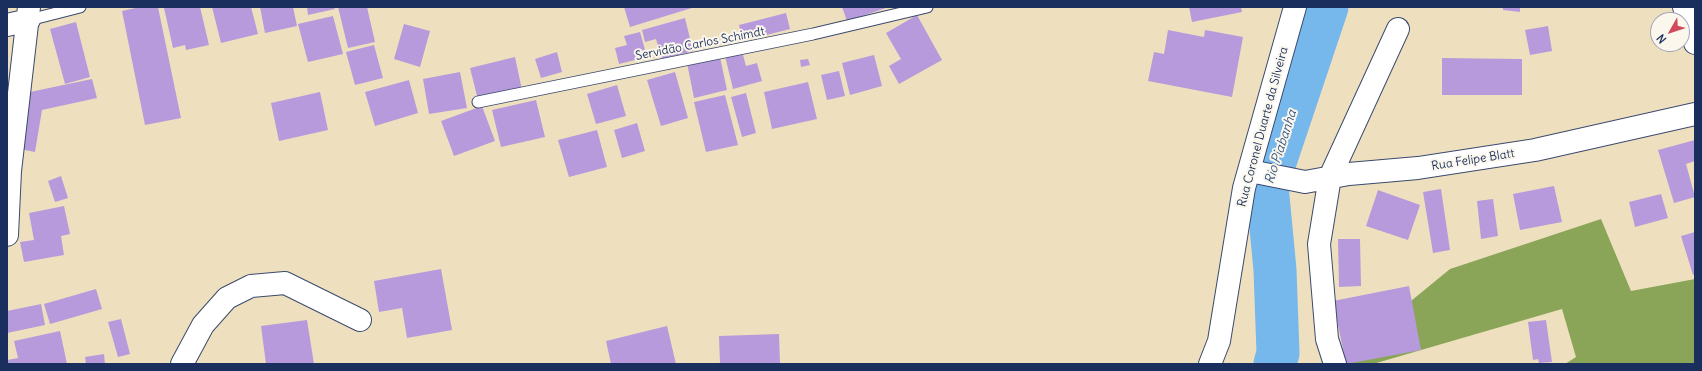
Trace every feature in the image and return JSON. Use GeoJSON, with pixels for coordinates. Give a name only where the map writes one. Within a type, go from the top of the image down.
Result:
{"type":"FeatureCollection","features":[{"type":"Feature","properties":{"kind":"street","name":"Rua Coronel Duarte da Silveira"},"geometry":{"type":"LineString","coordinates":[[1210,364],[1219,341],[1244,188],[1253,172],[1295,7]]}},
{"type":"Feature","properties":{"kind":"street"},"geometry":{"type":"LineString","coordinates":[[1684,7],[1695,43]]}},
{"type":"Feature","properties":{"kind":"street"},"geometry":{"type":"LineString","coordinates":[[7,25],[29,13]]}},
{"type":"Feature","properties":{"kind":"street"},"geometry":{"type":"LineString","coordinates":[[7,236],[8,171],[29,13]]}},
{"type":"Feature","properties":{"kind":"street"},"geometry":{"type":"LineString","coordinates":[[1335,364],[1327,339],[1319,244],[1330,177],[1398,29]]}},
{"type":"Feature","properties":{"kind":"street","name":"Rua Felipe Blatt"},"geometry":{"type":"LineString","coordinates":[[1253,172],[1305,182],[1356,173],[1418,168],[1535,150],[1695,114]]}},
{"type":"Feature","properties":{"kind":"street"},"geometry":{"type":"LineString","coordinates":[[182,364],[203,325],[227,298],[252,286],[285,283],[360,320]]}},
{"type":"Feature","properties":{"kind":"lane"},"geometry":{"type":"LineString","coordinates":[[29,13],[80,7]]}},
{"type":"Feature","properties":{"kind":"lane","name":"Servidão Carlos Schimdt"},"geometry":{"type":"LineString","coordinates":[[478,102],[813,34],[927,7]]}},
{"type":"Feature","properties":{"kind":"green space"},"geometry":{"type":"Polygon","coordinates":[[[1601,219],[1631,291],[1695,279],[1695,364],[1565,364],[1576,357],[1562,309],[1373,364],[1334,364],[1450,269],[1601,219]]]}},
{"type":"Feature","properties":{"kind":"building"},"geometry":{"type":"Polygon","coordinates":[[[140,7],[158,7],[181,118],[145,125],[122,11],[140,7]]]}},
{"type":"Feature","properties":{"kind":"building"},"geometry":{"type":"Polygon","coordinates":[[[200,7],[209,45],[186,50],[185,45],[173,48],[164,8],[200,7]]]}},
{"type":"Feature","properties":{"kind":"building"},"geometry":{"type":"Polygon","coordinates":[[[212,7],[251,7],[258,34],[221,43],[212,7]]]}},
{"type":"Feature","properties":{"kind":"building"},"geometry":{"type":"Polygon","coordinates":[[[260,7],[293,7],[297,26],[265,33],[260,7]]]}},
{"type":"Feature","properties":{"kind":"building"},"geometry":{"type":"Polygon","coordinates":[[[307,7],[334,7],[335,9],[308,15],[307,7]]]}},
{"type":"Feature","properties":{"kind":"building"},"geometry":{"type":"Polygon","coordinates":[[[338,7],[367,7],[375,42],[348,48],[338,7]]]}},
{"type":"Feature","properties":{"kind":"building"},"geometry":{"type":"Polygon","coordinates":[[[624,7],[695,7],[630,27],[624,7]]]}},
{"type":"Feature","properties":{"kind":"building"},"geometry":{"type":"Polygon","coordinates":[[[842,7],[889,7],[847,21],[842,7]]]}},
{"type":"Feature","properties":{"kind":"building"},"geometry":{"type":"Polygon","coordinates":[[[1189,7],[1241,7],[1242,12],[1192,22],[1189,7]]]}},
{"type":"Feature","properties":{"kind":"building"},"geometry":{"type":"Polygon","coordinates":[[[1503,7],[1520,7],[1520,12],[1503,10],[1503,7]]]}},
{"type":"Feature","properties":{"kind":"building"},"geometry":{"type":"Polygon","coordinates":[[[786,13],[790,29],[743,41],[739,25],[786,13]]]}},
{"type":"Feature","properties":{"kind":"building"},"geometry":{"type":"Polygon","coordinates":[[[917,15],[942,60],[899,84],[889,66],[901,59],[886,33],[917,15]]]}},
{"type":"Feature","properties":{"kind":"building"},"geometry":{"type":"Polygon","coordinates":[[[333,16],[343,54],[308,62],[298,24],[333,16]]]}},
{"type":"Feature","properties":{"kind":"building"},"geometry":{"type":"Polygon","coordinates":[[[685,18],[693,51],[662,59],[656,39],[645,42],[642,30],[685,18]]]}},
{"type":"Feature","properties":{"kind":"building"},"geometry":{"type":"Polygon","coordinates":[[[76,22],[90,77],[65,84],[50,29],[76,22]]]}},
{"type":"Feature","properties":{"kind":"building"},"geometry":{"type":"Polygon","coordinates":[[[404,24],[430,31],[420,67],[394,59],[404,24]]]}},
{"type":"Feature","properties":{"kind":"building"},"geometry":{"type":"Polygon","coordinates":[[[1548,26],[1552,51],[1530,55],[1525,30],[1548,26]]]}},
{"type":"Feature","properties":{"kind":"building"},"geometry":{"type":"Polygon","coordinates":[[[1168,30],[1204,37],[1205,30],[1243,37],[1232,97],[1148,81],[1154,52],[1164,54],[1168,30]]]}},
{"type":"Feature","properties":{"kind":"building"},"geometry":{"type":"Polygon","coordinates":[[[640,32],[647,57],[619,64],[615,48],[627,45],[624,36],[640,32]]]}},
{"type":"Feature","properties":{"kind":"building"},"geometry":{"type":"Polygon","coordinates":[[[374,45],[383,78],[355,85],[346,52],[374,45]]]}},
{"type":"Feature","properties":{"kind":"building"},"geometry":{"type":"Polygon","coordinates":[[[742,51],[746,66],[757,63],[762,81],[733,89],[725,56],[742,51]]]}},
{"type":"Feature","properties":{"kind":"building"},"geometry":{"type":"Polygon","coordinates":[[[557,52],[562,72],[541,78],[535,59],[557,52]]]}},
{"type":"Feature","properties":{"kind":"building"},"geometry":{"type":"Polygon","coordinates":[[[874,55],[882,86],[850,95],[842,63],[874,55]]]}},
{"type":"Feature","properties":{"kind":"building"},"geometry":{"type":"Polygon","coordinates":[[[515,57],[522,90],[478,100],[470,68],[515,57]]]}},
{"type":"Feature","properties":{"kind":"building"},"geometry":{"type":"Polygon","coordinates":[[[720,57],[727,90],[694,98],[687,63],[720,57]]]}},
{"type":"Feature","properties":{"kind":"building"},"geometry":{"type":"Polygon","coordinates":[[[1442,58],[1522,59],[1522,95],[1442,95],[1442,58]]]}},
{"type":"Feature","properties":{"kind":"building"},"geometry":{"type":"Polygon","coordinates":[[[808,59],[810,65],[801,67],[800,60],[808,59]]]}},
{"type":"Feature","properties":{"kind":"building"},"geometry":{"type":"Polygon","coordinates":[[[839,71],[845,96],[827,100],[821,75],[839,71]]]}},
{"type":"Feature","properties":{"kind":"building"},"geometry":{"type":"Polygon","coordinates":[[[460,72],[467,108],[429,114],[423,79],[460,72]]]}},
{"type":"Feature","properties":{"kind":"building"},"geometry":{"type":"Polygon","coordinates":[[[675,72],[688,118],[661,126],[647,80],[675,72]]]}},
{"type":"Feature","properties":{"kind":"building"},"geometry":{"type":"Polygon","coordinates":[[[92,79],[97,98],[42,110],[35,152],[20,149],[30,92],[92,79]]]}},
{"type":"Feature","properties":{"kind":"building"},"geometry":{"type":"Polygon","coordinates":[[[409,80],[418,113],[375,126],[365,92],[409,80]]]}},
{"type":"Feature","properties":{"kind":"building"},"geometry":{"type":"Polygon","coordinates":[[[808,82],[817,119],[772,129],[764,92],[808,82]]]}},
{"type":"Feature","properties":{"kind":"building"},"geometry":{"type":"Polygon","coordinates":[[[617,85],[626,116],[596,124],[587,94],[617,85]]]}},
{"type":"Feature","properties":{"kind":"building"},"geometry":{"type":"Polygon","coordinates":[[[320,92],[328,130],[279,141],[271,103],[320,92]]]}},
{"type":"Feature","properties":{"kind":"building"},"geometry":{"type":"Polygon","coordinates":[[[746,93],[756,133],[742,137],[731,97],[746,93]]]}},
{"type":"Feature","properties":{"kind":"building"},"geometry":{"type":"Polygon","coordinates":[[[725,95],[738,145],[706,152],[694,102],[725,95]]]}},
{"type":"Feature","properties":{"kind":"building"},"geometry":{"type":"Polygon","coordinates":[[[536,100],[545,137],[501,147],[492,110],[536,100]]]}},
{"type":"Feature","properties":{"kind":"building"},"geometry":{"type":"Polygon","coordinates":[[[482,106],[495,141],[454,156],[441,121],[482,106]]]}},
{"type":"Feature","properties":{"kind":"building"},"geometry":{"type":"Polygon","coordinates":[[[637,123],[645,151],[622,158],[614,130],[637,123]]]}},
{"type":"Feature","properties":{"kind":"building"},"geometry":{"type":"Polygon","coordinates":[[[597,130],[607,167],[569,177],[558,140],[597,130]]]}},
{"type":"Feature","properties":{"kind":"building"},"geometry":{"type":"Polygon","coordinates":[[[1695,140],[1695,161],[1686,164],[1695,197],[1674,203],[1658,150],[1695,140]]]}},
{"type":"Feature","properties":{"kind":"building"},"geometry":{"type":"Polygon","coordinates":[[[61,176],[68,198],[55,202],[48,181],[61,176]]]}},
{"type":"Feature","properties":{"kind":"building"},"geometry":{"type":"Polygon","coordinates":[[[1554,186],[1562,222],[1520,230],[1513,194],[1554,186]]]}},
{"type":"Feature","properties":{"kind":"building"},"geometry":{"type":"Polygon","coordinates":[[[1441,189],[1450,250],[1433,253],[1423,192],[1441,189]]]}},
{"type":"Feature","properties":{"kind":"building"},"geometry":{"type":"Polygon","coordinates":[[[1378,190],[1420,205],[1408,240],[1366,226],[1378,190]]]}},
{"type":"Feature","properties":{"kind":"building"},"geometry":{"type":"Polygon","coordinates":[[[1661,194],[1668,218],[1635,227],[1629,202],[1661,194]]]}},
{"type":"Feature","properties":{"kind":"building"},"geometry":{"type":"Polygon","coordinates":[[[1493,199],[1498,236],[1481,239],[1477,201],[1493,199]]]}},
{"type":"Feature","properties":{"kind":"building"},"geometry":{"type":"Polygon","coordinates":[[[64,206],[70,234],[61,236],[64,255],[24,262],[20,242],[34,240],[29,213],[64,206]]]}},
{"type":"Feature","properties":{"kind":"building"},"geometry":{"type":"Polygon","coordinates":[[[1695,232],[1695,274],[1693,275],[1681,236],[1695,232]]]}},
{"type":"Feature","properties":{"kind":"building"},"geometry":{"type":"Polygon","coordinates":[[[1338,239],[1360,239],[1361,286],[1339,287],[1338,239]]]}},
{"type":"Feature","properties":{"kind":"building"},"geometry":{"type":"Polygon","coordinates":[[[441,269],[452,330],[407,338],[402,308],[379,312],[374,281],[441,269]]]}},
{"type":"Feature","properties":{"kind":"building"},"geometry":{"type":"Polygon","coordinates":[[[1409,286],[1421,350],[1346,364],[1333,301],[1409,286]]]}},
{"type":"Feature","properties":{"kind":"building"},"geometry":{"type":"Polygon","coordinates":[[[96,289],[102,309],[50,324],[44,304],[96,289]]]}},
{"type":"Feature","properties":{"kind":"building"},"geometry":{"type":"Polygon","coordinates":[[[41,304],[45,325],[7,333],[7,311],[41,304]]]}},
{"type":"Feature","properties":{"kind":"building"},"geometry":{"type":"Polygon","coordinates":[[[121,319],[130,354],[118,357],[108,322],[121,319]]]}},
{"type":"Feature","properties":{"kind":"building"},"geometry":{"type":"Polygon","coordinates":[[[307,320],[314,364],[266,364],[261,326],[307,320]]]}},
{"type":"Feature","properties":{"kind":"building"},"geometry":{"type":"Polygon","coordinates":[[[1546,320],[1552,362],[1539,363],[1538,359],[1533,360],[1528,322],[1546,320]]]}},
{"type":"Feature","properties":{"kind":"building"},"geometry":{"type":"Polygon","coordinates":[[[667,326],[676,364],[611,364],[606,341],[667,326]]]}},
{"type":"Feature","properties":{"kind":"building"},"geometry":{"type":"Polygon","coordinates":[[[60,331],[67,364],[8,364],[7,360],[18,358],[14,341],[60,331]]]}},
{"type":"Feature","properties":{"kind":"building"},"geometry":{"type":"Polygon","coordinates":[[[779,334],[780,364],[720,364],[719,336],[779,334]]]}},
{"type":"Feature","properties":{"kind":"building"},"geometry":{"type":"Polygon","coordinates":[[[104,354],[105,364],[86,364],[85,357],[104,354]]]}},
{"type":"Feature","properties":{"kind":"waterway","name":"Rio Piabanha"},"geometry":{"type":"LineString","coordinates":[[1275,364],[1278,353],[1275,270],[1267,186],[1327,7]]}}]}
